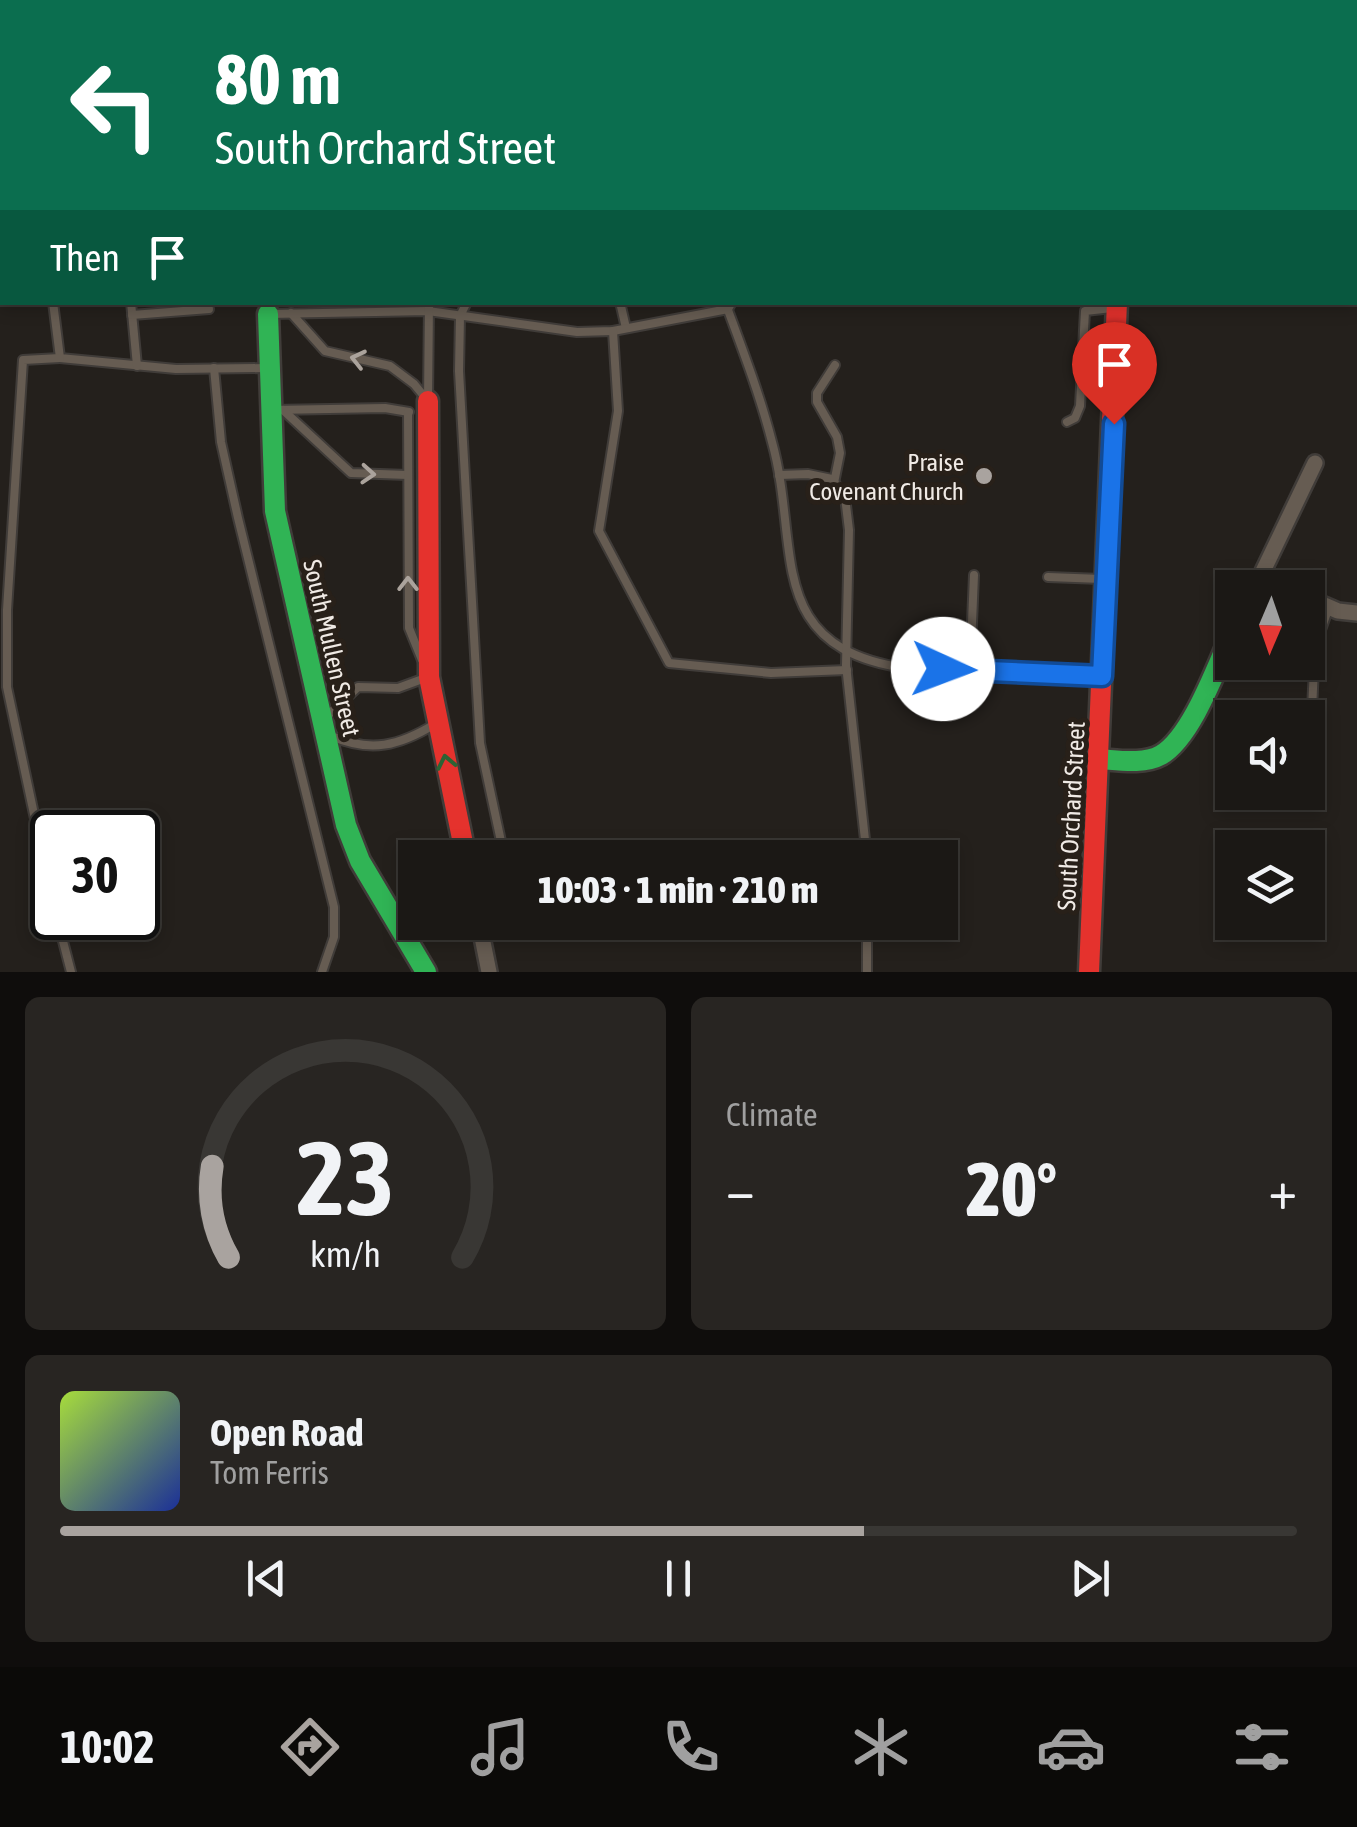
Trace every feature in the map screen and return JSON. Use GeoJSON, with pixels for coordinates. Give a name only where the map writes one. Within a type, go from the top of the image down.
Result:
{"type":"FeatureCollection","features":[{"type":"Feature","properties":{"kind":"street","name":"South Orchard Street"},"geometry":{"type":"LineString","coordinates":[[1089,972],[1117,305]]}},
{"type":"Feature","properties":{"kind":"street","name":"South Mullen Street"},"geometry":{"type":"LineString","coordinates":[[268,306],[270,368],[277,410],[275,511],[346,825],[360,861],[426,972]]}},
{"type":"Feature","properties":{"kind":"street"},"geometry":{"type":"LineString","coordinates":[[422,408],[429,677],[462,840]]}},
{"type":"Feature","properties":{"kind":"street"},"geometry":{"type":"LineString","coordinates":[[1264,570],[1315,462]]}},
{"type":"Feature","properties":{"kind":"street"},"geometry":{"type":"LineString","coordinates":[[1325,605],[1357,613]]}},
{"type":"Feature","properties":{"kind":"street"},"geometry":{"type":"LineString","coordinates":[[1098,760],[1151,758],[1165,753],[1185,727],[1215,667]]}},
{"type":"Feature","properties":{"kind":"street"},"geometry":{"type":"LineString","coordinates":[[905,668],[1102,676]]}},
{"type":"Feature","properties":{"kind":"street"},"geometry":{"type":"LineString","coordinates":[[483,940],[489,972]]}},
{"type":"Feature","properties":{"kind":"lane"},"geometry":{"type":"LineString","coordinates":[[54,305],[60,358]]}},
{"type":"Feature","properties":{"kind":"lane"},"geometry":{"type":"LineString","coordinates":[[131,305],[136,366]]}},
{"type":"Feature","properties":{"kind":"lane"},"geometry":{"type":"LineString","coordinates":[[291,305],[291,314],[325,351],[390,366],[414,384],[422,408]]}},
{"type":"Feature","properties":{"kind":"lane"},"geometry":{"type":"LineString","coordinates":[[466,305],[460,316],[460,370],[480,743],[501,840]]}},
{"type":"Feature","properties":{"kind":"lane"},"geometry":{"type":"LineString","coordinates":[[621,305],[626,328]]}},
{"type":"Feature","properties":{"kind":"lane"},"geometry":{"type":"LineString","coordinates":[[268,306],[291,314],[366,307],[428,307],[460,316],[577,332],[613,331],[729,305],[772,442],[796,590],[818,630],[848,652],[877,664],[905,668]]}},
{"type":"Feature","properties":{"kind":"lane"},"geometry":{"type":"LineString","coordinates":[[1067,422],[1075,418],[1080,406],[1086,311],[1117,305]]}},
{"type":"Feature","properties":{"kind":"lane"},"geometry":{"type":"LineString","coordinates":[[428,307],[422,408],[408,476],[409,628],[429,677],[398,688],[358,687],[325,727],[350,744],[380,747],[409,739],[437,723]]}},
{"type":"Feature","properties":{"kind":"lane"},"geometry":{"type":"LineString","coordinates":[[132,315],[209,310]]}},
{"type":"Feature","properties":{"kind":"lane"},"geometry":{"type":"LineString","coordinates":[[613,331],[618,411],[598,531],[669,663],[771,672],[847,670]]}},
{"type":"Feature","properties":{"kind":"lane"},"geometry":{"type":"LineString","coordinates":[[33,810],[7,687],[6,610],[23,360],[60,358],[136,366],[270,368]]}},
{"type":"Feature","properties":{"kind":"lane"},"geometry":{"type":"LineString","coordinates":[[834,483],[840,453],[817,393],[835,365]]}},
{"type":"Feature","properties":{"kind":"lane"},"geometry":{"type":"LineString","coordinates":[[214,368],[221,442],[334,907],[334,936],[322,972]]}},
{"type":"Feature","properties":{"kind":"lane"},"geometry":{"type":"LineString","coordinates":[[277,410],[422,408]]}},
{"type":"Feature","properties":{"kind":"lane"},"geometry":{"type":"LineString","coordinates":[[277,410],[351,473],[408,476]]}},
{"type":"Feature","properties":{"kind":"lane"},"geometry":{"type":"LineString","coordinates":[[779,474],[832,479],[845,497],[849,530],[847,670],[866,840]]}},
{"type":"Feature","properties":{"kind":"lane"},"geometry":{"type":"LineString","coordinates":[[970,670],[974,575]]}},
{"type":"Feature","properties":{"kind":"lane"},"geometry":{"type":"LineString","coordinates":[[1048,577],[1107,579]]}},
{"type":"Feature","properties":{"kind":"lane"},"geometry":{"type":"LineString","coordinates":[[1312,700],[1315,647],[1329,607]]}},
{"type":"Feature","properties":{"kind":"lane"},"geometry":{"type":"LineString","coordinates":[[392,914],[398,911]]}},
{"type":"Feature","properties":{"kind":"lane"},"geometry":{"type":"LineString","coordinates":[[63,940],[71,972]]}},
{"type":"Feature","properties":{"kind":"lane"},"geometry":{"type":"LineString","coordinates":[[867,940],[867,972]]}},
{"type":"Feature","properties":{"kind":"traffic: fast"},"geometry":{"type":"LineString","coordinates":[[268,314],[275,511],[346,825],[360,861],[426,972]]}},
{"type":"Feature","properties":{"kind":"traffic: fast"},"geometry":{"type":"LineString","coordinates":[[1098,759],[1146,760],[1161,755],[1183,733],[1215,672]]}},
{"type":"Feature","properties":{"kind":"traffic: jam"},"geometry":{"type":"LineString","coordinates":[[1089,972],[1117,305]]}},
{"type":"Feature","properties":{"kind":"traffic: jam"},"geometry":{"type":"LineString","coordinates":[[428,401],[429,677],[462,840]]}},
{"type":"Feature","properties":{"kind":"place","name":"Praise Covenant Church"},"geometry":{"type":"Point","coordinates":[984,476]}},
{"type":"Feature","properties":{"kind":"route"},"geometry":{"type":"LineString","coordinates":[[943,669],[1102,676],[1114,424]]}}]}
